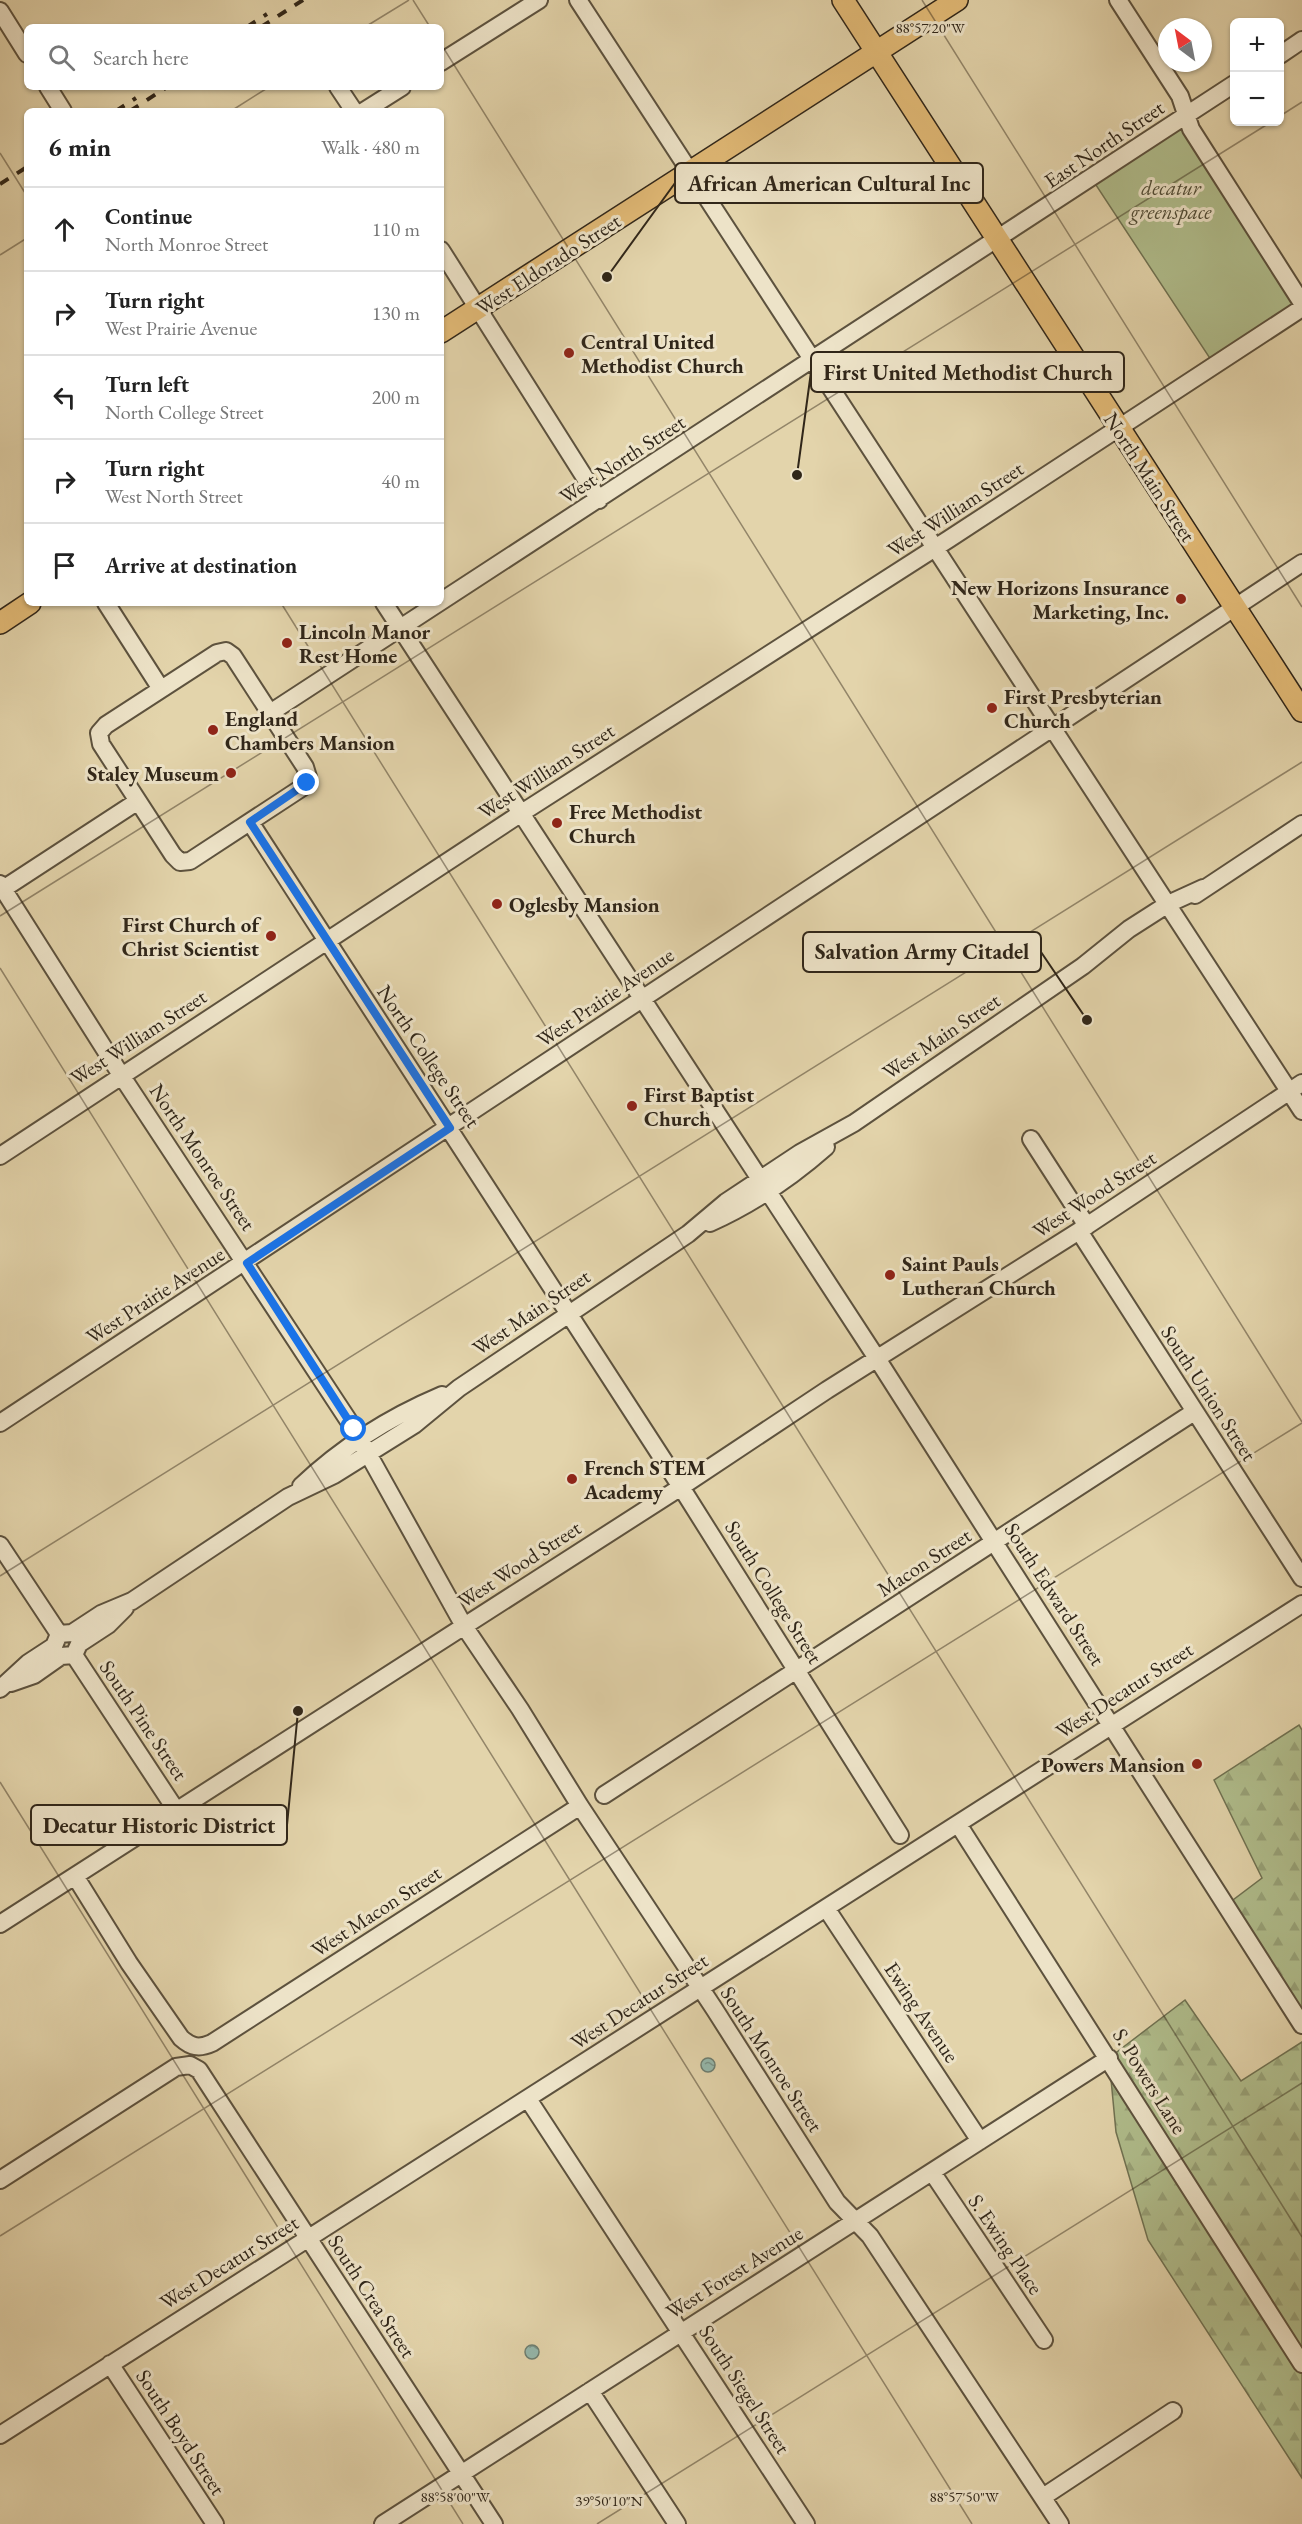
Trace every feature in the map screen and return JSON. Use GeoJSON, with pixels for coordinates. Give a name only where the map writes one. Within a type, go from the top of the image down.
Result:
{"type":"FeatureCollection","features":[{"type":"Feature","properties":{"kind":"main road","name":"North Main Street"},"geometry":{"type":"LineString","coordinates":[[843,0],[1302,711]]}},
{"type":"Feature","properties":{"kind":"main road","name":"West Eldorado Street"},"geometry":{"type":"LineString","coordinates":[[444,331],[957,0]]}},
{"type":"Feature","properties":{"kind":"main road"},"geometry":{"type":"LineString","coordinates":[[0,623],[26,606]]}},
{"type":"Feature","properties":{"kind":"street"},"geometry":{"type":"LineString","coordinates":[[444,60],[539,0]]}},
{"type":"Feature","properties":{"kind":"street"},"geometry":{"type":"LineString","coordinates":[[578,0],[1170,908],[1295,1087],[1302,1111]]}},
{"type":"Feature","properties":{"kind":"street"},"geometry":{"type":"LineString","coordinates":[[1118,0],[1180,96],[1192,132],[1302,303]]}},
{"type":"Feature","properties":{"kind":"street"},"geometry":{"type":"LineString","coordinates":[[0,11],[24,49]]}},
{"type":"Feature","properties":{"kind":"street"},"geometry":{"type":"LineString","coordinates":[[1284,52],[1302,40]]}},
{"type":"Feature","properties":{"kind":"street","name":"East North Street"},"geometry":{"type":"LineString","coordinates":[[998,241],[1230,87]]}},
{"type":"Feature","properties":{"kind":"street"},"geometry":{"type":"LineString","coordinates":[[50,90],[61,108]]}},
{"type":"Feature","properties":{"kind":"street"},"geometry":{"type":"LineString","coordinates":[[340,90],[352,108]]}},
{"type":"Feature","properties":{"kind":"street"},"geometry":{"type":"LineString","coordinates":[[369,108],[397,90]]}},
{"type":"Feature","properties":{"kind":"street","name":"West North Street"},"geometry":{"type":"LineString","coordinates":[[444,602],[998,241]]}},
{"type":"Feature","properties":{"kind":"street"},"geometry":{"type":"LineString","coordinates":[[444,255],[599,500]]}},
{"type":"Feature","properties":{"kind":"street","name":"West William Street"},"geometry":{"type":"LineString","coordinates":[[0,1156],[325,941],[1119,429],[1302,308]]}},
{"type":"Feature","properties":{"kind":"street","name":"West Prairie Avenue"},"geometry":{"type":"LineString","coordinates":[[0,1423],[247,1263],[1051,727],[1302,563]]}},
{"type":"Feature","properties":{"kind":"street"},"geometry":{"type":"LineString","coordinates":[[107,606],[161,689]]}},
{"type":"Feature","properties":{"kind":"street","name":"South Edward Street"},"geometry":{"type":"LineString","coordinates":[[386,606],[878,1360],[1302,2025]]}},
{"type":"Feature","properties":{"kind":"street","name":"West North Street"},"geometry":{"type":"LineString","coordinates":[[270,713],[438,606]]}},
{"type":"Feature","properties":{"kind":"street"},"geometry":{"type":"LineString","coordinates":[[226,651],[233,656],[305,767],[308,777],[303,788],[190,861],[180,862],[172,855],[101,744],[99,733],[106,724],[161,689],[217,653],[226,651]]}},
{"type":"Feature","properties":{"kind":"street"},"geometry":{"type":"LineString","coordinates":[[1,888],[138,801]]}},
{"type":"Feature","properties":{"kind":"street","name":"North College Street"},"geometry":{"type":"LineString","coordinates":[[250,822],[325,941],[450,1128],[570,1314]]}},
{"type":"Feature","properties":{"kind":"street","name":"West Main Street"},"geometry":{"type":"LineString","coordinates":[[3,1686],[28,1663],[66,1645],[100,1614],[132,1600],[288,1497],[334,1475],[414,1425],[459,1388],[688,1234],[733,1213],[764,1185],[807,1164],[854,1123],[1083,966],[1302,824]]}},
{"type":"Feature","properties":{"kind":"street","name":"North Monroe Street"},"geometry":{"type":"LineString","coordinates":[[1,888],[121,1075],[247,1263],[369,1454]]}},
{"type":"Feature","properties":{"kind":"street","name":"West Wood Street"},"geometry":{"type":"LineString","coordinates":[[0,1924],[681,1487],[827,1390],[878,1360],[1083,1228],[1295,1087]]}},
{"type":"Feature","properties":{"kind":"street","name":"South Union Street"},"geometry":{"type":"LineString","coordinates":[[1031,1139],[1194,1412],[1302,1578]]}},
{"type":"Feature","properties":{"kind":"street","name":"South College Street"},"geometry":{"type":"LineString","coordinates":[[570,1314],[900,1835]]}},
{"type":"Feature","properties":{"kind":"street","name":"West Main Street"},"geometry":{"type":"LineString","coordinates":[[288,1497],[326,1461],[405,1410],[459,1388]]}},
{"type":"Feature","properties":{"kind":"street","name":"Macon Street"},"geometry":{"type":"LineString","coordinates":[[797,1670],[1194,1412]]}},
{"type":"Feature","properties":{"kind":"street","name":"South Monroe Street"},"geometry":{"type":"LineString","coordinates":[[369,1454],[464,1626],[520,1709],[580,1806],[715,2010],[837,2202],[870,2236],[1060,2524]]}},
{"type":"Feature","properties":{"kind":"street","name":"South Pine Street"},"geometry":{"type":"LineString","coordinates":[[0,1545],[176,1810]]}},
{"type":"Feature","properties":{"kind":"street","name":"West Decatur Street"},"geometry":{"type":"LineString","coordinates":[[0,2435],[1302,1604]]}},
{"type":"Feature","properties":{"kind":"street"},"geometry":{"type":"LineString","coordinates":[[604,1795],[797,1670]]}},
{"type":"Feature","properties":{"kind":"street","name":"West Macon Street"},"geometry":{"type":"LineString","coordinates":[[75,1876],[129,1963],[181,2038],[194,2047],[212,2043],[580,1806]]}},
{"type":"Feature","properties":{"kind":"street","name":"S. Powers Lane"},"geometry":{"type":"LineString","coordinates":[[958,1824],[1302,2364]]}},
{"type":"Feature","properties":{"kind":"street","name":"Ewing Avenue"},"geometry":{"type":"LineString","coordinates":[[826,1908],[980,2141]]}},
{"type":"Feature","properties":{"kind":"street","name":"West Forest Avenue"},"geometry":{"type":"LineString","coordinates":[[383,2524],[1109,2058]]}},
{"type":"Feature","properties":{"kind":"street","name":"South Crea Street"},"geometry":{"type":"LineString","coordinates":[[0,2181],[176,2067],[190,2065],[202,2074],[494,2524]]}},
{"type":"Feature","properties":{"kind":"street","name":"South Siegel Street"},"geometry":{"type":"LineString","coordinates":[[528,2099],[806,2524]]}},
{"type":"Feature","properties":{"kind":"street","name":"S. Ewing Place"},"geometry":{"type":"LineString","coordinates":[[932,2172],[1044,2340]]}},
{"type":"Feature","properties":{"kind":"street","name":"South Boyd Street"},"geometry":{"type":"LineString","coordinates":[[110,2364],[215,2524]]}},
{"type":"Feature","properties":{"kind":"street"},"geometry":{"type":"LineString","coordinates":[[590,2391],[677,2524]]}},
{"type":"Feature","properties":{"kind":"street"},"geometry":{"type":"LineString","coordinates":[[1043,2497],[1173,2411]]}},
{"type":"Feature","properties":{"kind":"green space","name":"decatur greenspace"},"geometry":{"type":"Polygon","coordinates":[[[1187,116],[1302,303],[1215,366],[1092,179],[1187,116]]]}},
{"type":"Feature","properties":{"kind":"green space"},"geometry":{"type":"Polygon","coordinates":[[[1299,1725],[1302,1730],[1302,2023],[1233,1900],[1262,1878],[1214,1780],[1299,1725]]]}},
{"type":"Feature","properties":{"kind":"green space"},"geometry":{"type":"Polygon","coordinates":[[[1185,2000],[1241,2081],[1302,2042],[1302,2478],[1148,2240],[1116,2132],[1109,2058],[1185,2000]]]}},
{"type":"Feature","properties":{"kind":"water"},"geometry":{"type":"Polygon","coordinates":[[[708,2058],[713,2060],[715,2065],[713,2070],[708,2072],[703,2070],[701,2065],[703,2060],[708,2058]]]}},
{"type":"Feature","properties":{"kind":"water"},"geometry":{"type":"Polygon","coordinates":[[[529,2345],[535,2345],[539,2352],[535,2359],[529,2359],[525,2355],[525,2349],[529,2345]]]}},
{"type":"Feature","properties":{"kind":"railway"},"geometry":{"type":"LineString","coordinates":[[266,24],[303,0]]}},
{"type":"Feature","properties":{"kind":"railway"},"geometry":{"type":"LineString","coordinates":[[252,24],[267,14]]}},
{"type":"Feature","properties":{"kind":"railway"},"geometry":{"type":"LineString","coordinates":[[135,108],[162,90]]}},
{"type":"Feature","properties":{"kind":"railway"},"geometry":{"type":"LineString","coordinates":[[121,108],[136,98]]}},
{"type":"Feature","properties":{"kind":"railway"},"geometry":{"type":"LineString","coordinates":[[0,184],[24,169]]}},
{"type":"Feature","properties":{"kind":"place","name":"African American Cultural Inc"},"geometry":{"type":"Point","coordinates":[607,277]}},
{"type":"Feature","properties":{"kind":"place","name":"Central United Methodist Church"},"geometry":{"type":"Point","coordinates":[569,353]}},
{"type":"Feature","properties":{"kind":"place","name":"First United Methodist Church"},"geometry":{"type":"Point","coordinates":[797,475]}},
{"type":"Feature","properties":{"kind":"place","name":"New Horizons Insurance Marketing, Inc."},"geometry":{"type":"Point","coordinates":[1181,599]}},
{"type":"Feature","properties":{"kind":"place","name":"Lincoln Manor Rest Home"},"geometry":{"type":"Point","coordinates":[287,643]}},
{"type":"Feature","properties":{"kind":"place","name":"First Presbyterian Church"},"geometry":{"type":"Point","coordinates":[992,708]}},
{"type":"Feature","properties":{"kind":"place","name":"England Chambers Mansion"},"geometry":{"type":"Point","coordinates":[213,730]}},
{"type":"Feature","properties":{"kind":"place","name":"Staley Museum"},"geometry":{"type":"Point","coordinates":[231,773]}},
{"type":"Feature","properties":{"kind":"place","name":"Free Methodist Church"},"geometry":{"type":"Point","coordinates":[557,823]}},
{"type":"Feature","properties":{"kind":"place","name":"Oglesby Mansion"},"geometry":{"type":"Point","coordinates":[497,904]}},
{"type":"Feature","properties":{"kind":"place","name":"First Church of Christ Scientist"},"geometry":{"type":"Point","coordinates":[271,936]}},
{"type":"Feature","properties":{"kind":"place","name":"Salvation Army Citadel"},"geometry":{"type":"Point","coordinates":[1087,1020]}},
{"type":"Feature","properties":{"kind":"place","name":"First Baptist Church"},"geometry":{"type":"Point","coordinates":[632,1106]}},
{"type":"Feature","properties":{"kind":"place","name":"Saint Pauls Lutheran Church"},"geometry":{"type":"Point","coordinates":[890,1275]}},
{"type":"Feature","properties":{"kind":"place","name":"French STEM Academy"},"geometry":{"type":"Point","coordinates":[572,1479]}},
{"type":"Feature","properties":{"kind":"place","name":"Decatur Historic District"},"geometry":{"type":"Point","coordinates":[298,1711]}},
{"type":"Feature","properties":{"kind":"place","name":"Powers Mansion"},"geometry":{"type":"Point","coordinates":[1197,1764]}},
{"type":"Feature","properties":{"kind":"route"},"geometry":{"type":"LineString","coordinates":[[307,783],[303,788],[250,822],[325,941],[450,1128],[247,1263],[354,1429]]}}]}
